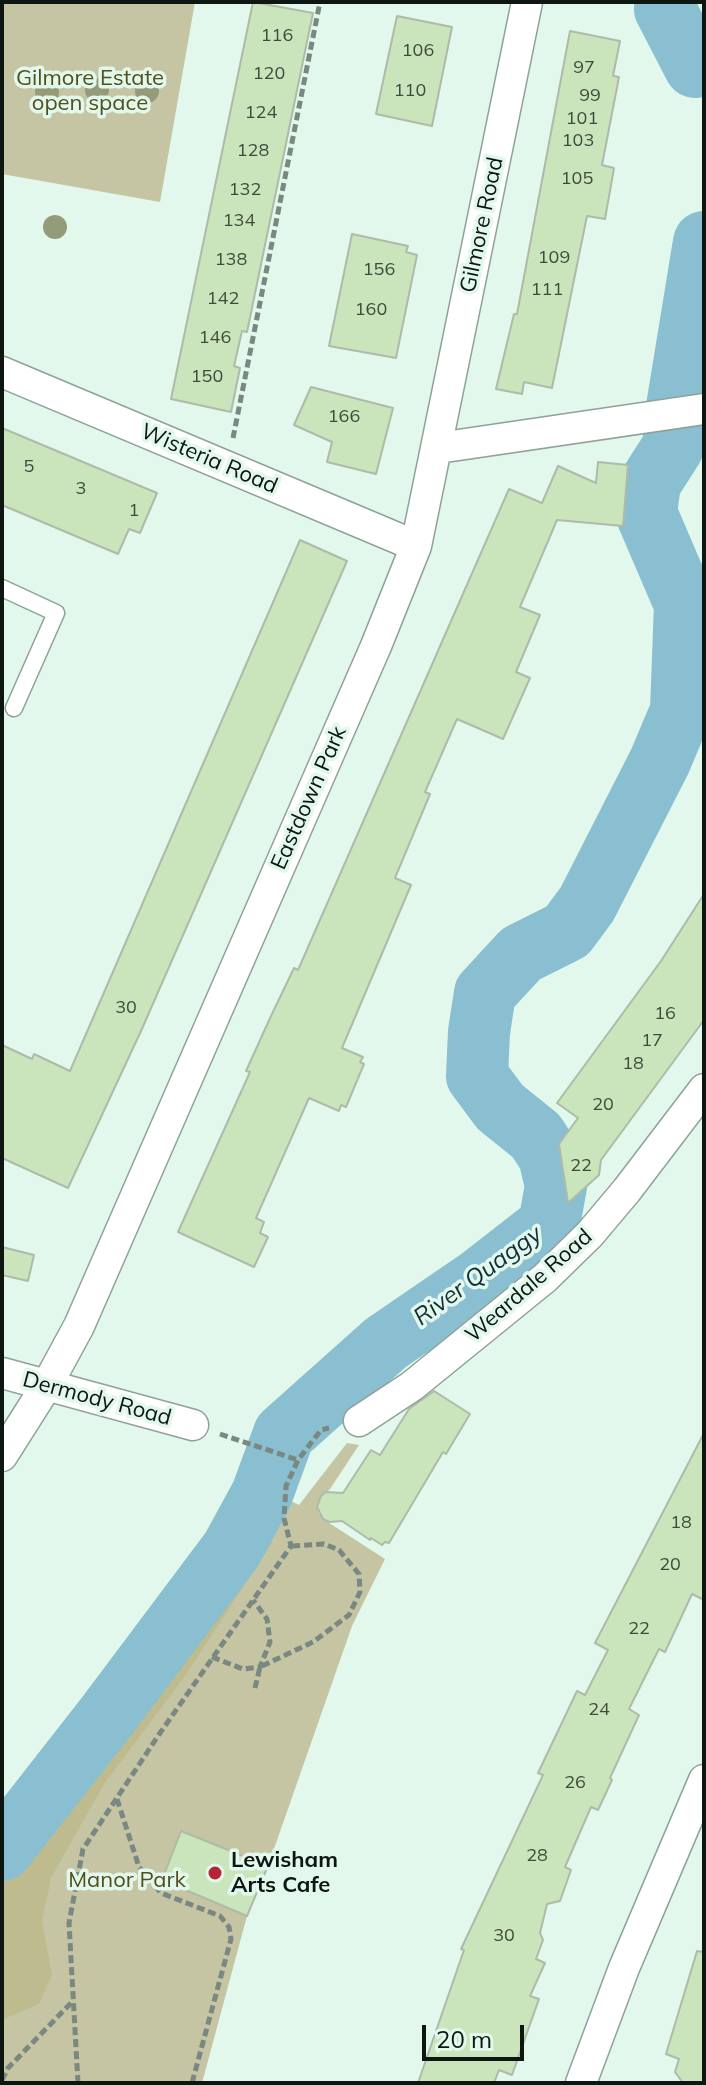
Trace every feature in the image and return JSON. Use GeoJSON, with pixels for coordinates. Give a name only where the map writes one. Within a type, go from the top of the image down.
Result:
{"type":"FeatureCollection","features":[{"type":"Feature","properties":{"kind":"street","name":"Gilmore Road"},"geometry":{"type":"LineString","coordinates":[[438,448],[527,2]]}},
{"type":"Feature","properties":{"kind":"street","name":"Wisteria Road"},"geometry":{"type":"LineString","coordinates":[[2,372],[416,546]]}},
{"type":"Feature","properties":{"kind":"street"},"geometry":{"type":"LineString","coordinates":[[438,448],[704,409]]}},
{"type":"Feature","properties":{"kind":"street","name":"Eastdown Park"},"geometry":{"type":"LineString","coordinates":[[2,1456],[47,1385],[79,1326],[376,646],[416,546],[438,448]]}},
{"type":"Feature","properties":{"kind":"street","name":"Weardale Road"},"geometry":{"type":"LineString","coordinates":[[359,1421],[412,1386],[545,1278],[618,1201],[704,1089]]}},
{"type":"Feature","properties":{"kind":"street","name":"Dermody Road"},"geometry":{"type":"LineString","coordinates":[[2,1373],[193,1425]]}},
{"type":"Feature","properties":{"kind":"street"},"geometry":{"type":"LineString","coordinates":[[581,2083],[630,1954],[704,1780]]}},
{"type":"Feature","properties":{"kind":"lane"},"geometry":{"type":"LineString","coordinates":[[2,588],[56,613],[14,708]]}},
{"type":"Feature","properties":{"kind":"path"},"geometry":{"type":"LineString","coordinates":[[227,466],[320,2]]}},
{"type":"Feature","properties":{"kind":"path"},"geometry":{"type":"LineString","coordinates":[[193,1425],[298,1460]]}},
{"type":"Feature","properties":{"kind":"path"},"geometry":{"type":"LineString","coordinates":[[78,2083],[69,1923],[83,1849],[291,1546],[284,1518],[286,1486],[298,1460],[321,1430]]}},
{"type":"Feature","properties":{"kind":"path"},"geometry":{"type":"LineString","coordinates":[[212,1657],[243,1669],[260,1667],[313,1642],[349,1615],[360,1592],[359,1574],[339,1550],[324,1544],[291,1546]]}},
{"type":"Feature","properties":{"kind":"path"},"geometry":{"type":"LineString","coordinates":[[253,1600],[267,1619],[270,1642],[255,1688]]}},
{"type":"Feature","properties":{"kind":"path"},"geometry":{"type":"LineString","coordinates":[[117,1799],[139,1867],[161,1893],[220,1916],[229,1927],[231,1939],[192,2083]]}},
{"type":"Feature","properties":{"kind":"path"},"geometry":{"type":"LineString","coordinates":[[2,2080],[8,2068],[72,2002]]}},
{"type":"Feature","properties":{"kind":"green space","name":"Gilmore Estate open space"},"geometry":{"type":"Polygon","coordinates":[[[2,2],[195,2],[160,202],[2,174],[2,2]]]}},
{"type":"Feature","properties":{"kind":"green space","name":"Manor Park"},"geometry":{"type":"Polygon","coordinates":[[[347,1443],[359,1445],[330,1489],[319,1499],[318,1512],[323,1519],[385,1559],[352,1626],[268,1866],[247,1916],[202,2083],[2,2083],[2,1837],[178,1610],[236,1519],[254,1483],[299,1505],[347,1443]]]}},
{"type":"Feature","properties":{"kind":"shaded area"},"geometry":{"type":"Polygon","coordinates":[[[257,1502],[269,1504],[272,1543],[185,1676],[104,1784],[51,1878],[42,1921],[52,1975],[39,2004],[2,2022],[2,1850],[160,1650],[222,1561],[257,1502]]]}},
{"type":"Feature","properties":{"kind":"building"},"geometry":{"type":"Polygon","coordinates":[[[253,2],[313,13],[247,332],[242,331],[234,366],[240,368],[231,412],[171,399],[253,2]]]}},
{"type":"Feature","properties":{"kind":"building"},"geometry":{"type":"Polygon","coordinates":[[[397,16],[452,27],[432,126],[376,114],[397,16]]]}},
{"type":"Feature","properties":{"kind":"building"},"geometry":{"type":"Polygon","coordinates":[[[570,31],[620,41],[613,76],[619,77],[602,165],[614,168],[605,219],[587,216],[552,388],[524,382],[522,394],[496,389],[514,314],[517,314],[570,31]]]}},
{"type":"Feature","properties":{"kind":"building"},"geometry":{"type":"Polygon","coordinates":[[[352,234],[408,246],[406,252],[417,255],[396,358],[329,346],[352,234]]]}},
{"type":"Feature","properties":{"kind":"building"},"geometry":{"type":"Polygon","coordinates":[[[311,387],[393,408],[376,474],[327,462],[332,442],[294,425],[311,387]]]}},
{"type":"Feature","properties":{"kind":"building"},"geometry":{"type":"Polygon","coordinates":[[[2,428],[157,493],[140,533],[129,529],[118,554],[2,505],[2,428]]]}},
{"type":"Feature","properties":{"kind":"building"},"geometry":{"type":"Polygon","coordinates":[[[598,462],[628,465],[623,526],[557,520],[520,607],[540,615],[516,672],[530,678],[503,739],[457,719],[425,792],[430,794],[395,878],[411,885],[342,1048],[363,1057],[360,1062],[364,1064],[346,1107],[341,1105],[339,1111],[309,1098],[256,1218],[264,1222],[260,1233],[268,1237],[254,1267],[178,1232],[250,1072],[246,1071],[294,968],[298,970],[509,489],[542,503],[558,466],[596,483],[598,462]]]}},
{"type":"Feature","properties":{"kind":"building"},"geometry":{"type":"Polygon","coordinates":[[[300,540],[347,561],[141,1031],[68,1188],[2,1158],[2,1045],[32,1059],[34,1054],[70,1071],[300,540]]]}},
{"type":"Feature","properties":{"kind":"building"},"geometry":{"type":"Polygon","coordinates":[[[704,894],[704,1020],[601,1160],[599,1175],[568,1203],[559,1144],[578,1118],[557,1103],[661,961],[704,894]]]}},
{"type":"Feature","properties":{"kind":"building"},"geometry":{"type":"Polygon","coordinates":[[[2,1247],[34,1255],[28,1281],[2,1275],[2,1247]]]}},
{"type":"Feature","properties":{"kind":"building"},"geometry":{"type":"Polygon","coordinates":[[[434,1391],[470,1414],[446,1454],[443,1452],[389,1543],[382,1545],[370,1540],[342,1521],[323,1519],[317,1507],[321,1496],[326,1492],[343,1493],[371,1450],[380,1455],[409,1409],[434,1391]]]}},
{"type":"Feature","properties":{"kind":"building"},"geometry":{"type":"Polygon","coordinates":[[[704,1433],[704,1600],[692,1594],[665,1652],[659,1649],[629,1709],[639,1715],[610,1778],[612,1780],[598,1810],[591,1807],[565,1867],[571,1870],[560,1901],[547,1904],[540,1933],[543,1940],[536,1959],[545,1963],[530,1996],[539,1999],[512,2075],[499,2070],[494,2083],[418,2083],[464,1950],[461,1949],[543,1775],[538,1773],[577,1691],[585,1695],[608,1650],[595,1643],[704,1433]]]}},
{"type":"Feature","properties":{"kind":"building","name":"Lewisham Arts Cafe"},"geometry":{"type":"Polygon","coordinates":[[[181,1831],[268,1866],[247,1916],[162,1880],[181,1831]]]}},
{"type":"Feature","properties":{"kind":"building"},"geometry":{"type":"Polygon","coordinates":[[[697,1951],[704,1952],[704,2083],[683,2083],[675,2072],[679,2059],[666,2054],[697,1951]]]}},
{"type":"Feature","properties":{"kind":"waterway","name":"River Quaggy"},"geometry":{"type":"LineString","coordinates":[[666,2],[665,9],[695,67]]}},
{"type":"Feature","properties":{"kind":"waterway","name":"River Quaggy"},"geometry":{"type":"LineString","coordinates":[[2,1850],[232,1549],[262,1494],[284,1434],[386,1343],[481,1278],[549,1225],[556,1186],[549,1156],[536,1136],[500,1107],[477,1076],[485,993],[521,954],[567,931],[587,904],[660,761],[681,711],[685,604],[646,513],[650,483],[673,447],[704,242]]}},
{"type":"Feature","properties":{"kind":"place","name":"Lewisham Arts Cafe"},"geometry":{"type":"Point","coordinates":[215,1873]}}]}
